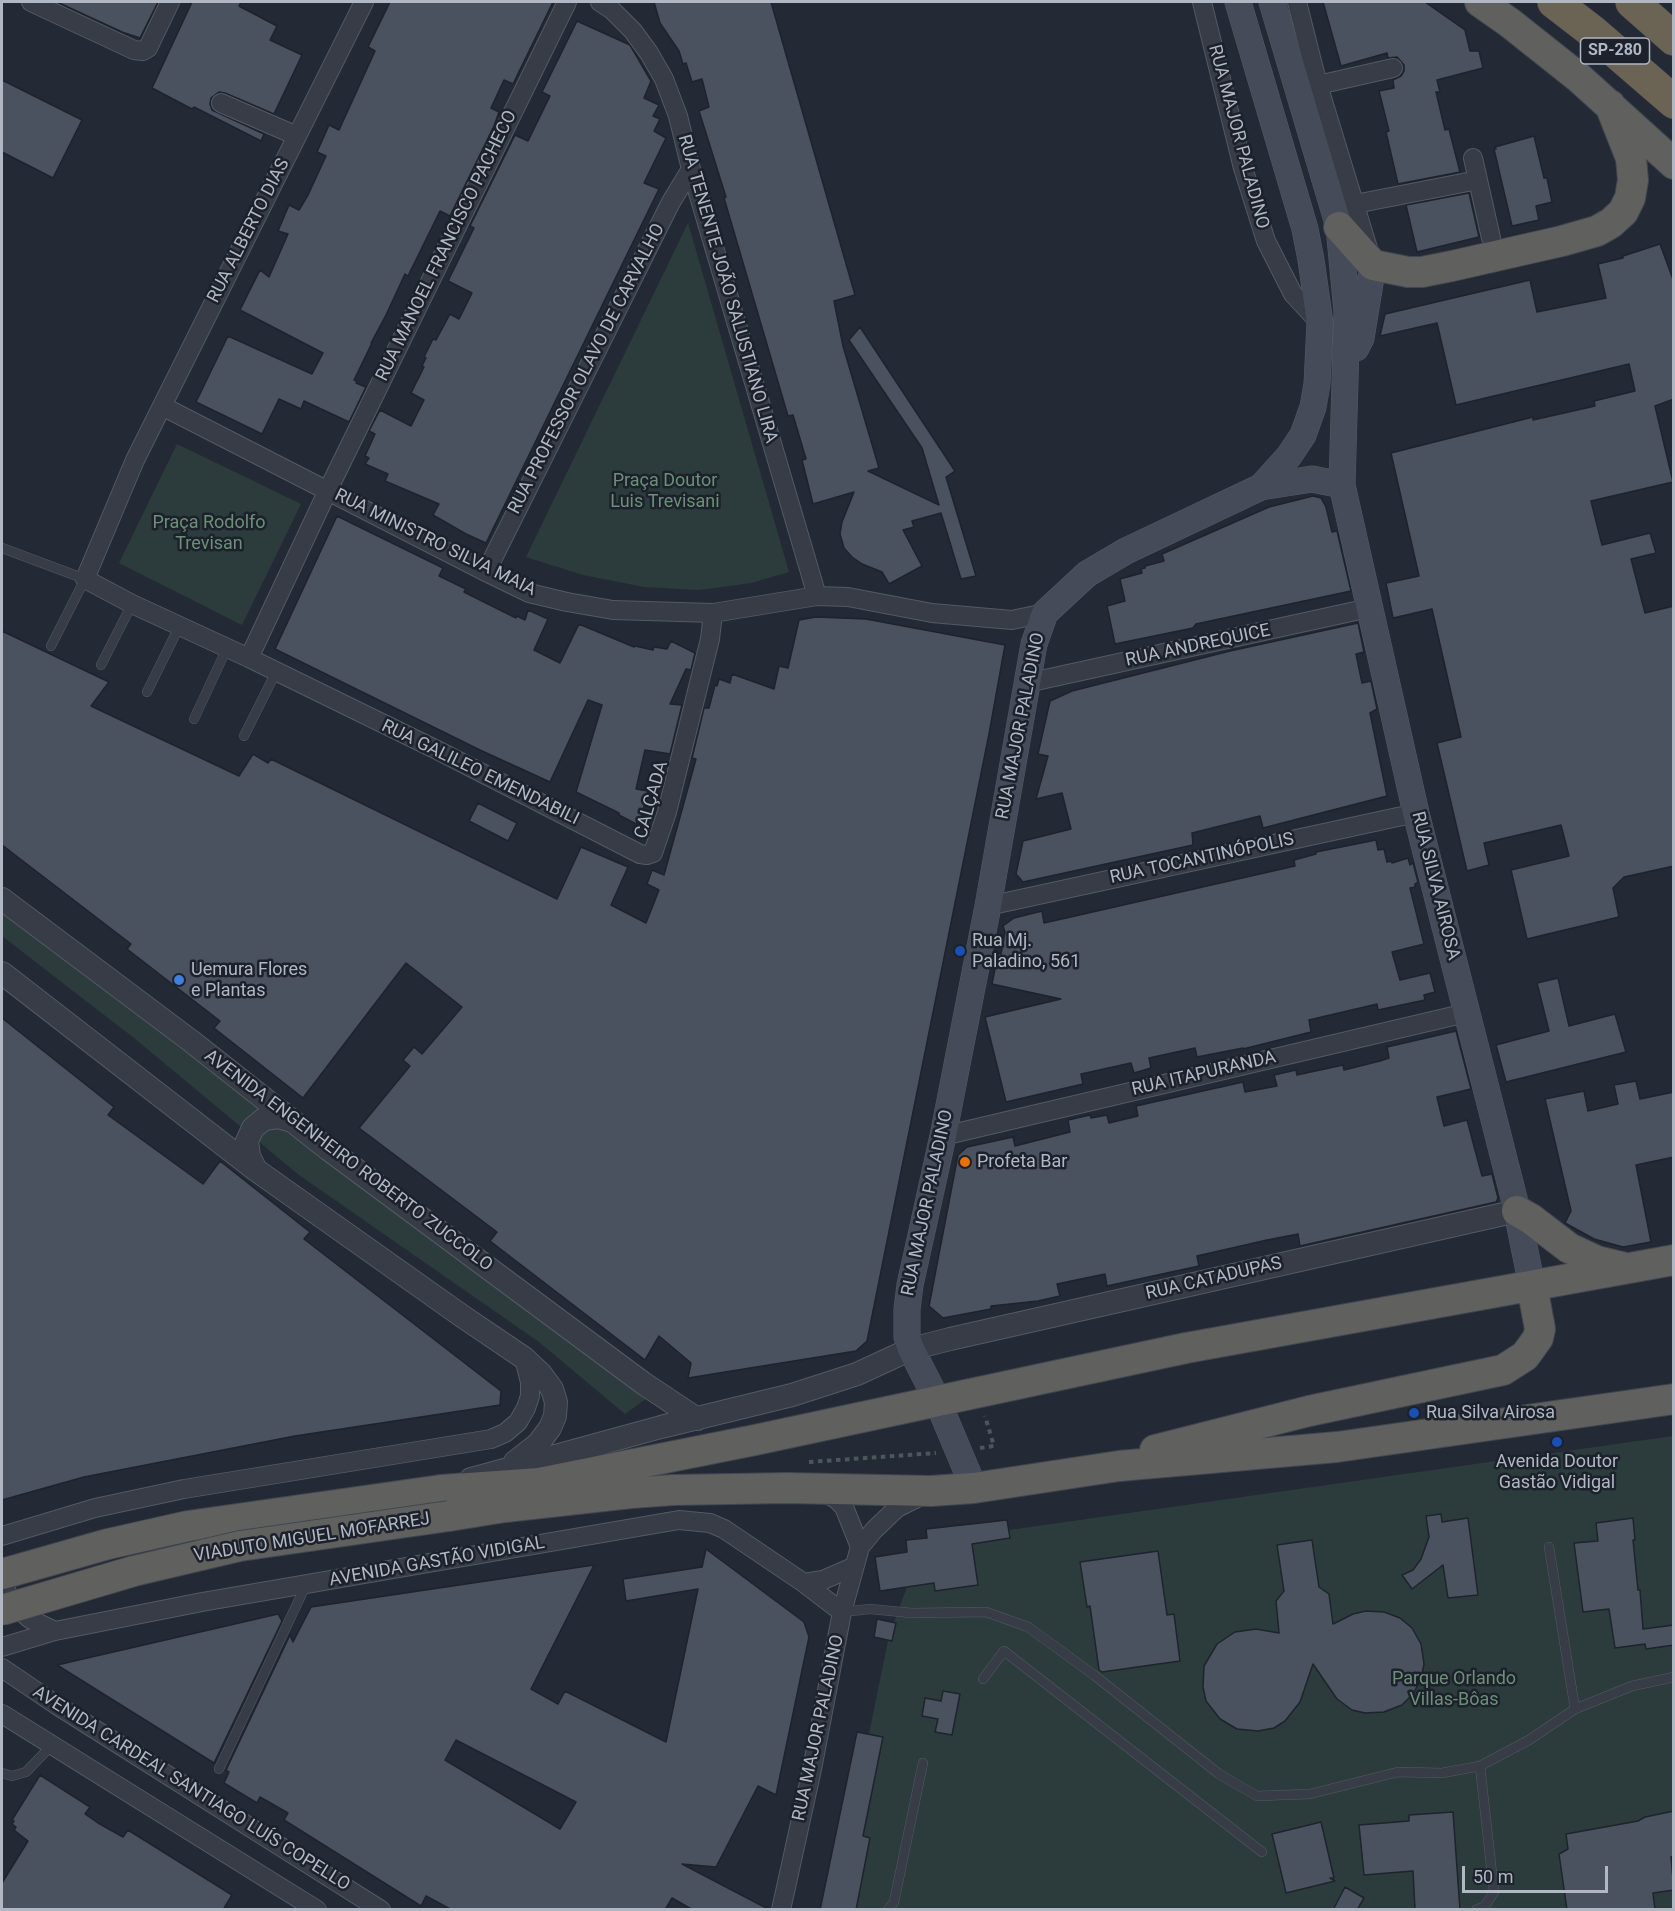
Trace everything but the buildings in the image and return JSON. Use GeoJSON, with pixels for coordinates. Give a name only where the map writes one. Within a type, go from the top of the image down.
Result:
{"type":"FeatureCollection","features":[{"type":"Feature","properties":{"kind":"highway"},"geometry":{"type":"LineString","coordinates":[[1480,2],[1510,22],[1570,70],[1674,164]]}},
{"type":"Feature","properties":{"kind":"highway","name":"SP-280"},"geometry":{"type":"LineString","coordinates":[[1554,2],[1593,32],[1674,102]]}},
{"type":"Feature","properties":{"kind":"highway"},"geometry":{"type":"LineString","coordinates":[[1632,2],[1674,39]]}},
{"type":"Feature","properties":{"kind":"highway"},"geometry":{"type":"LineString","coordinates":[[1344,217],[1373,265],[1408,272],[1422,272],[1580,237],[1597,231],[1611,223],[1623,212],[1630,198],[1633,180],[1631,158],[1610,105]]}},
{"type":"Feature","properties":{"kind":"highway"},"geometry":{"type":"LineString","coordinates":[[1517,1211],[1569,1248],[1596,1261],[1625,1268]]}},
{"type":"Feature","properties":{"kind":"highway"},"geometry":{"type":"LineString","coordinates":[[439,1499],[755,1440],[1186,1348],[1674,1260]]}},
{"type":"Feature","properties":{"kind":"highway"},"geometry":{"type":"LineString","coordinates":[[1119,1466],[1160,1447],[1309,1411],[1503,1370],[1525,1356],[1538,1338],[1540,1329],[1532,1286]]}},
{"type":"Feature","properties":{"kind":"highway"},"geometry":{"type":"LineString","coordinates":[[439,1499],[505,1507],[631,1493],[742,1489],[931,1491],[974,1488],[1119,1466],[1337,1448],[1674,1400]]}},
{"type":"Feature","properties":{"kind":"highway","name":"VIADUTO MIGUEL MOFARREJ"},"geometry":{"type":"LineString","coordinates":[[2,1576],[108,1544],[188,1526],[439,1499]]}},
{"type":"Feature","properties":{"kind":"highway","name":"VIADUTO MIGUEL MOFARREJ"},"geometry":{"type":"LineString","coordinates":[[2,1610],[134,1571],[439,1499]]}},
{"type":"Feature","properties":{"kind":"main road"},"geometry":{"type":"LineString","coordinates":[[1238,2],[1305,229],[1320,323]]}},
{"type":"Feature","properties":{"kind":"main road"},"geometry":{"type":"LineString","coordinates":[[1261,487],[1312,479],[1342,485],[1346,374],[1344,217],[1272,2]]}},
{"type":"Feature","properties":{"kind":"main road"},"geometry":{"type":"LineString","coordinates":[[1346,374],[1361,338],[1373,265]]}},
{"type":"Feature","properties":{"kind":"main road","name":"RUA MAJOR PALADINO"},"geometry":{"type":"LineString","coordinates":[[974,1488],[937,1400],[911,1349],[907,1325],[910,1285],[943,1136],[988,906],[1034,644],[1045,613],[1087,574],[1126,551],[1261,487],[1289,456],[1303,435],[1313,407],[1317,384],[1320,323]]}},
{"type":"Feature","properties":{"kind":"main road","name":"RUA SILVA AIROSA"},"geometry":{"type":"LineString","coordinates":[[1342,485],[1416,813],[1517,1211],[1532,1286]]}},
{"type":"Feature","properties":{"kind":"street"},"geometry":{"type":"LineString","coordinates":[[31,2],[134,50],[145,50],[170,2]]}},
{"type":"Feature","properties":{"kind":"street","name":"RUA ALBERTO DIAS"},"geometry":{"type":"LineString","coordinates":[[85,579],[135,460],[364,2]]}},
{"type":"Feature","properties":{"kind":"street","name":"RUA MANOEL FRANCISCO PACHECO"},"geometry":{"type":"LineString","coordinates":[[249,658],[328,490],[567,2]]}},
{"type":"Feature","properties":{"kind":"street","name":"RUA TENENTE JOÃO SALUSTIANO LIRA"},"geometry":{"type":"LineString","coordinates":[[600,2],[612,10],[649,52],[664,80],[678,116],[691,169],[817,596]]}},
{"type":"Feature","properties":{"kind":"street","name":"RUA MAJOR PALADINO"},"geometry":{"type":"LineString","coordinates":[[1202,2],[1243,168],[1266,241],[1293,294],[1320,323]]}},
{"type":"Feature","properties":{"kind":"street"},"geometry":{"type":"LineString","coordinates":[[1297,2],[1318,85],[1344,217],[1478,180]]}},
{"type":"Feature","properties":{"kind":"street"},"geometry":{"type":"LineString","coordinates":[[1318,85],[1393,68]]}},
{"type":"Feature","properties":{"kind":"street"},"geometry":{"type":"LineString","coordinates":[[220,103],[297,136]]}},
{"type":"Feature","properties":{"kind":"street"},"geometry":{"type":"LineString","coordinates":[[1473,158],[1491,238]]}},
{"type":"Feature","properties":{"kind":"street","name":"RUA PROFESSOR OLAVO DE CARVALHO"},"geometry":{"type":"LineString","coordinates":[[486,572],[671,202],[691,169]]}},
{"type":"Feature","properties":{"kind":"street","name":"RUA MINISTRO SILVA MAIA"},"geometry":{"type":"LineString","coordinates":[[162,406],[529,593],[613,610],[713,613],[817,596],[848,597],[932,613],[1012,620],[1045,613]]}},
{"type":"Feature","properties":{"kind":"street","name":"RUA GALILEO EMENDABILI"},"geometry":{"type":"LineString","coordinates":[[85,579],[516,790],[640,855],[653,853],[667,812],[710,639],[713,613]]}},
{"type":"Feature","properties":{"kind":"street","name":"RUA ANDREQUICE"},"geometry":{"type":"LineString","coordinates":[[1027,683],[1369,608]]}},
{"type":"Feature","properties":{"kind":"street"},"geometry":{"type":"LineString","coordinates":[[1012,620],[1034,644]]}},
{"type":"Feature","properties":{"kind":"street","name":"RUA TOCANTINÓPOLIS"},"geometry":{"type":"LineString","coordinates":[[988,906],[1416,813]]}},
{"type":"Feature","properties":{"kind":"street","name":"AVENIDA ENGENHEIRO ROBERTO ZUCCOLO"},"geometry":{"type":"LineString","coordinates":[[2,899],[191,1041],[292,1121],[643,1383],[697,1419]]}},
{"type":"Feature","properties":{"kind":"street"},"geometry":{"type":"LineString","coordinates":[[2,973],[256,1170],[524,1358],[541,1374],[552,1389],[556,1402],[555,1416],[550,1428],[538,1444],[507,1468]]}},
{"type":"Feature","properties":{"kind":"street","name":"RUA ITAPURANDA"},"geometry":{"type":"LineString","coordinates":[[943,1136],[1466,1013]]}},
{"type":"Feature","properties":{"kind":"street"},"geometry":{"type":"LineString","coordinates":[[256,1170],[249,1156],[247,1142],[253,1128],[264,1119],[278,1117],[292,1121]]}},
{"type":"Feature","properties":{"kind":"street","name":"RUA CATADUPAS"},"geometry":{"type":"LineString","coordinates":[[911,1349],[1517,1211]]}},
{"type":"Feature","properties":{"kind":"street"},"geometry":{"type":"LineString","coordinates":[[439,1499],[507,1468],[831,1384],[911,1349]]}},
{"type":"Feature","properties":{"kind":"street"},"geometry":{"type":"LineString","coordinates":[[2,1540],[96,1508],[184,1489],[491,1439],[505,1433],[518,1422],[526,1408],[530,1396],[530,1382],[524,1358]]}},
{"type":"Feature","properties":{"kind":"street"},"geometry":{"type":"LineString","coordinates":[[819,1490],[836,1499],[844,1507],[860,1547]]}},
{"type":"Feature","properties":{"kind":"street","name":"RUA MAJOR PALADINO"},"geometry":{"type":"LineString","coordinates":[[781,1910],[812,1769],[842,1612],[860,1547],[897,1508],[931,1491]]}},
{"type":"Feature","properties":{"kind":"street","name":"AVENIDA GASTÃO VIDIGAL"},"geometry":{"type":"LineString","coordinates":[[2,1647],[56,1631],[202,1602],[679,1520],[703,1522],[724,1529],[804,1583],[842,1612]]}},
{"type":"Feature","properties":{"kind":"street"},"geometry":{"type":"LineString","coordinates":[[804,1583],[823,1580],[853,1567]]}},
{"type":"Feature","properties":{"kind":"street"},"geometry":{"type":"LineString","coordinates":[[2,1576],[6,1591],[17,1608],[30,1619],[56,1631]]}},
{"type":"Feature","properties":{"kind":"street","name":"AVENIDA CARDEAL SANTIAGO LUÍS COPELLO"},"geometry":{"type":"LineString","coordinates":[[2,1668],[58,1706],[381,1910]]}},
{"type":"Feature","properties":{"kind":"street","name":"AVENIDA CARDEAL SANTIAGO LUÍS COPELLO"},"geometry":{"type":"LineString","coordinates":[[2,1714],[316,1910]]}},
{"type":"Feature","properties":{"kind":"lane","name":"RUA GALILEO EMENDABILI"},"geometry":{"type":"LineString","coordinates":[[2,548],[85,579]]}},
{"type":"Feature","properties":{"kind":"lane"},"geometry":{"type":"LineString","coordinates":[[51,646],[85,579]]}},
{"type":"Feature","properties":{"kind":"lane"},"geometry":{"type":"LineString","coordinates":[[101,665],[132,604]]}},
{"type":"Feature","properties":{"kind":"lane"},"geometry":{"type":"LineString","coordinates":[[147,692],[179,627]]}},
{"type":"Feature","properties":{"kind":"lane"},"geometry":{"type":"LineString","coordinates":[[194,719],[227,648]]}},
{"type":"Feature","properties":{"kind":"lane"},"geometry":{"type":"LineString","coordinates":[[244,736],[276,672]]}},
{"type":"Feature","properties":{"kind":"lane"},"geometry":{"type":"LineString","coordinates":[[1548,1547],[1575,1709]]}},
{"type":"Feature","properties":{"kind":"lane"},"geometry":{"type":"LineString","coordinates":[[219,1769],[306,1585]]}},
{"type":"Feature","properties":{"kind":"lane"},"geometry":{"type":"LineString","coordinates":[[842,1612],[870,1610],[912,1613],[986,1612],[1028,1627],[1219,1774],[1257,1796],[1310,1794],[1398,1772],[1442,1773],[1480,1766],[1529,1740],[1575,1709],[1632,1686],[1674,1677]]}},
{"type":"Feature","properties":{"kind":"lane"},"geometry":{"type":"LineString","coordinates":[[983,1679],[1004,1651],[1262,1852]]}},
{"type":"Feature","properties":{"kind":"lane"},"geometry":{"type":"LineString","coordinates":[[2,1773],[12,1776],[26,1772],[52,1745]]}},
{"type":"Feature","properties":{"kind":"lane"},"geometry":{"type":"LineString","coordinates":[[888,1910],[894,1902],[923,1763]]}},
{"type":"Feature","properties":{"kind":"lane"},"geometry":{"type":"LineString","coordinates":[[1476,1910],[1485,1905],[1494,1892],[1480,1766]]}},
{"type":"Feature","properties":{"kind":"path"},"geometry":{"type":"LineString","coordinates":[[983,1412],[994,1446],[985,1447]]}},
{"type":"Feature","properties":{"kind":"green space","name":"Praça Doutor Luis Trevisani"},"geometry":{"type":"Polygon","coordinates":[[[688,223],[789,572],[751,583],[699,590],[644,587],[583,575],[526,557],[688,223]]]}},
{"type":"Feature","properties":{"kind":"green space","name":"Praça Rodolfo Trevisan"},"geometry":{"type":"Polygon","coordinates":[[[177,444],[301,504],[242,625],[119,563],[177,444]]]}},
{"type":"Feature","properties":{"kind":"green space"},"geometry":{"type":"Polygon","coordinates":[[[2,909],[647,1398],[625,1414],[539,1342],[299,1175],[134,1038],[2,936],[2,909]]]}},
{"type":"Feature","properties":{"kind":"green space","name":"Parque Orlando Villas-Bôas"},"geometry":{"type":"Polygon","coordinates":[[[1673,1436],[1673,1909],[833,1910],[889,1636],[918,1557],[981,1534],[1673,1436]]]}},
{"type":"Feature","properties":{"kind":"place","name":"Rua Mj. Paladino, 561"},"geometry":{"type":"Point","coordinates":[960,951]}},
{"type":"Feature","properties":{"kind":"place","name":"Uemura Flores e Plantas"},"geometry":{"type":"Point","coordinates":[179,980]}},
{"type":"Feature","properties":{"kind":"place","name":"Profeta Bar"},"geometry":{"type":"Point","coordinates":[965,1162]}},
{"type":"Feature","properties":{"kind":"place","name":"Rua Silva Airosa"},"geometry":{"type":"Point","coordinates":[1414,1413]}},
{"type":"Feature","properties":{"kind":"place","name":"Avenida Doutor Gastão Vidigal"},"geometry":{"type":"Point","coordinates":[1557,1442]}}]}
